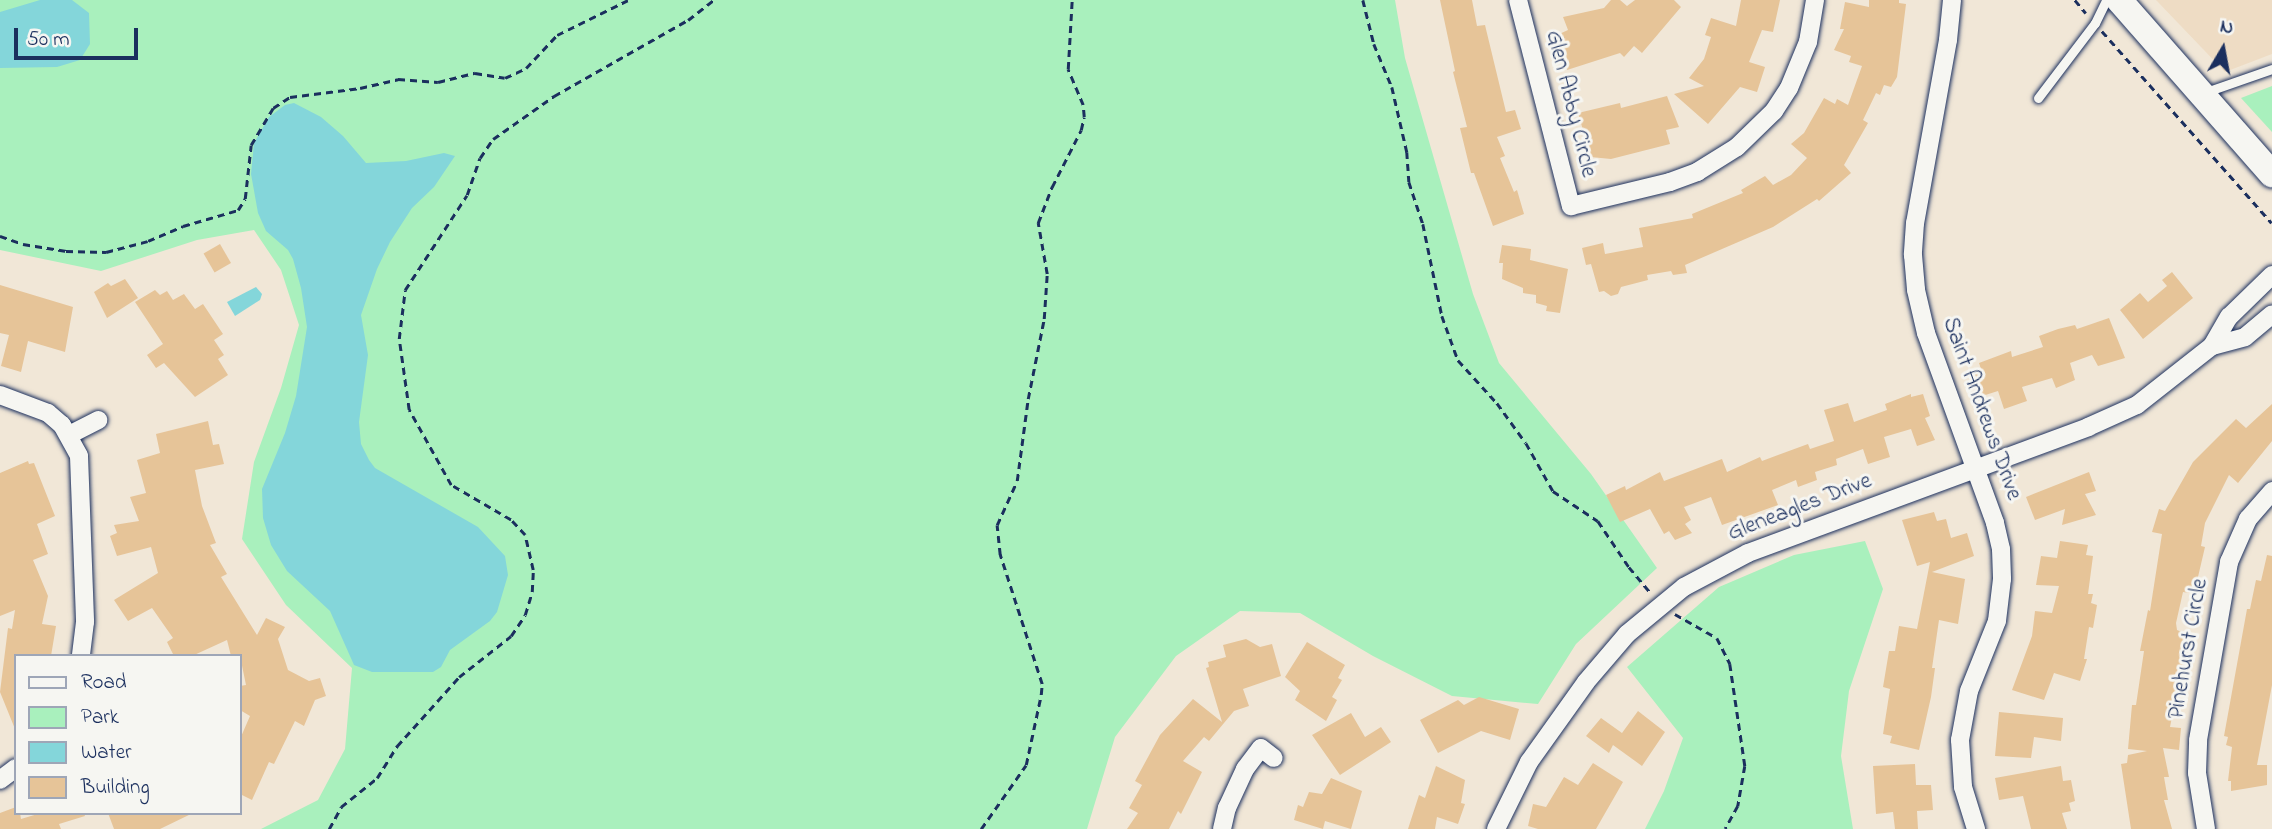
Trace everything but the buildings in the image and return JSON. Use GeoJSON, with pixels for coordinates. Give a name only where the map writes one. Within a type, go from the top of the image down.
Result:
{"type":"FeatureCollection","features":[{"type":"Feature","properties":{"kind":"street","name":"Glen Abby Circle"},"geometry":{"type":"LineString","coordinates":[[1518,0],[1571,206],[1670,182],[1697,172],[1737,147],[1774,111],[1789,88],[1808,42],[1815,0]]}},
{"type":"Feature","properties":{"kind":"street","name":"Saint Andrews Drive"},"geometry":{"type":"LineString","coordinates":[[1952,0],[1948,40],[1915,223],[1913,254],[1923,323],[1995,523],[2002,579],[1997,621],[1969,691],[1960,740],[1964,787],[1976,829]]}},
{"type":"Feature","properties":{"kind":"street"},"geometry":{"type":"LineString","coordinates":[[2119,0],[2265,162]]}},
{"type":"Feature","properties":{"kind":"street","name":"Gleneagles Drive"},"geometry":{"type":"LineString","coordinates":[[1496,829],[1530,762],[1586,682],[1627,634],[1684,587],[1748,553],[2088,427],[2137,405],[2212,345],[2229,317],[2272,275]]}},
{"type":"Feature","properties":{"kind":"street"},"geometry":{"type":"LineString","coordinates":[[2242,304],[2267,319]]}},
{"type":"Feature","properties":{"kind":"street","name":"Gleneagles Drive"},"geometry":{"type":"LineString","coordinates":[[2212,345],[2245,337],[2267,319]]}},
{"type":"Feature","properties":{"kind":"street"},"geometry":{"type":"LineString","coordinates":[[0,395],[48,413],[69,435],[81,466],[85,622],[81,654]]}},
{"type":"Feature","properties":{"kind":"street"},"geometry":{"type":"LineString","coordinates":[[69,435],[98,420]]}},
{"type":"Feature","properties":{"kind":"street","name":"Pinehurst Circle"},"geometry":{"type":"LineString","coordinates":[[2206,829],[2197,773],[2198,740],[2229,562],[2248,519],[2272,491]]}},
{"type":"Feature","properties":{"kind":"street"},"geometry":{"type":"LineString","coordinates":[[1222,829],[1227,808],[1245,769],[1261,748],[1274,758]]}},
{"type":"Feature","properties":{"kind":"lane"},"geometry":{"type":"LineString","coordinates":[[2038,98],[2095,23],[2106,0]]}},
{"type":"Feature","properties":{"kind":"lane"},"geometry":{"type":"LineString","coordinates":[[2202,93],[2272,69]]}},
{"type":"Feature","properties":{"kind":"path"},"geometry":{"type":"LineString","coordinates":[[0,236],[23,244],[66,251],[106,252],[238,211],[245,199],[251,145],[273,108],[290,97],[360,88],[397,79],[438,82],[475,73],[505,78],[526,68],[557,34],[628,0]]}},
{"type":"Feature","properties":{"kind":"path"},"geometry":{"type":"LineString","coordinates":[[329,829],[341,807],[377,778],[397,746],[459,677],[511,636],[525,615],[532,592],[532,561],[525,535],[512,520],[451,485],[409,410],[399,339],[405,290],[467,195],[481,158],[493,139],[554,96],[688,20],[714,0]]}},
{"type":"Feature","properties":{"kind":"path"},"geometry":{"type":"LineString","coordinates":[[981,829],[1026,765],[1041,695],[1042,684],[1000,555],[997,532],[1000,513],[1017,481],[1044,319],[1047,274],[1038,223],[1052,187],[1081,130],[1084,117],[1083,105],[1068,69],[1072,0]]}},
{"type":"Feature","properties":{"kind":"path"},"geometry":{"type":"LineString","coordinates":[[1363,0],[1374,44],[1392,87],[1407,152],[1409,183],[1423,225],[1442,316],[1458,360],[1497,403],[1526,443],[1553,491],[1598,521],[1639,580],[1662,603],[1688,623],[1717,638],[1730,664],[1745,766],[1738,806],[1725,829]]}},
{"type":"Feature","properties":{"kind":"path"},"geometry":{"type":"LineString","coordinates":[[2075,0],[2272,223]]}},
{"type":"Feature","properties":{"kind":"shaded area"},"geometry":{"type":"Polygon","coordinates":[[[2156,0],[2272,0],[2272,54],[2225,72],[2156,0]]]}},
{"type":"Feature","properties":{"kind":"green space"},"geometry":{"type":"Polygon","coordinates":[[[0,0],[1395,0],[1405,58],[1473,294],[1499,363],[1591,474],[1657,568],[1576,644],[1538,704],[1452,696],[1373,656],[1300,613],[1240,611],[1176,656],[1115,737],[1087,829],[261,829],[318,800],[345,749],[352,668],[286,605],[242,539],[254,462],[281,388],[299,325],[281,270],[254,230],[197,240],[101,271],[0,250],[0,0]]]}},
{"type":"Feature","properties":{"kind":"green space"},"geometry":{"type":"Polygon","coordinates":[[[2272,86],[2272,132],[2241,98],[2272,86]]]}},
{"type":"Feature","properties":{"kind":"green space"},"geometry":{"type":"Polygon","coordinates":[[[1865,541],[1883,589],[1849,691],[1841,756],[1853,829],[1645,829],[1664,791],[1683,738],[1627,667],[1719,587],[1794,555],[1865,541]]]}},
{"type":"Feature","properties":{"kind":"water"},"geometry":{"type":"Polygon","coordinates":[[[40,0],[72,0],[89,13],[90,44],[80,60],[57,67],[0,68],[0,12],[40,0]]]}},
{"type":"Feature","properties":{"kind":"water"},"geometry":{"type":"Polygon","coordinates":[[[294,103],[321,117],[343,136],[366,163],[406,161],[444,153],[455,156],[434,187],[412,208],[390,242],[377,269],[361,315],[368,355],[359,422],[361,444],[369,460],[375,468],[478,527],[505,556],[508,575],[497,612],[490,621],[450,650],[441,667],[433,672],[372,672],[354,665],[330,611],[287,571],[271,545],[263,518],[262,489],[285,433],[296,396],[307,327],[293,259],[288,250],[266,231],[258,213],[251,174],[254,143],[269,117],[285,105],[294,103]]]}},
{"type":"Feature","properties":{"kind":"water"},"geometry":{"type":"Polygon","coordinates":[[[256,287],[262,294],[260,300],[235,316],[227,302],[256,287]]]}}]}
